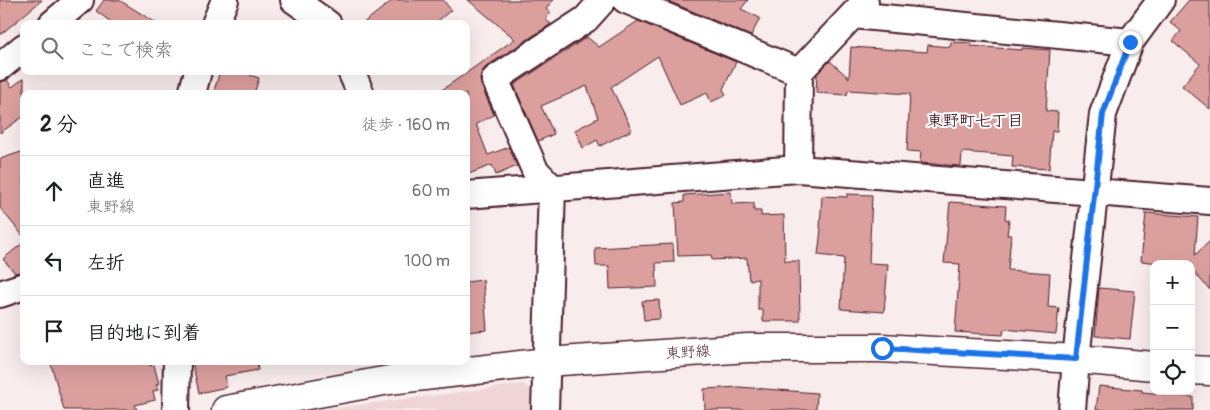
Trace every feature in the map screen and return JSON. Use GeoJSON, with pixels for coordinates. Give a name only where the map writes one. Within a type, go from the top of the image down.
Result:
{"type":"FeatureCollection","features":[{"type":"Feature","properties":{"kind":"street"},"geometry":{"type":"LineString","coordinates":[[57,20],[80,0]]}},
{"type":"Feature","properties":{"kind":"street"},"geometry":{"type":"LineString","coordinates":[[217,20],[225,0]]}},
{"type":"Feature","properties":{"kind":"street"},"geometry":{"type":"LineString","coordinates":[[294,0],[322,20]]}},
{"type":"Feature","properties":{"kind":"street"},"geometry":{"type":"LineString","coordinates":[[545,410],[552,188],[535,170],[496,79],[586,19],[603,0]]}},
{"type":"Feature","properties":{"kind":"street"},"geometry":{"type":"LineString","coordinates":[[626,0],[799,72]]}},
{"type":"Feature","properties":{"kind":"street"},"geometry":{"type":"LineString","coordinates":[[1072,410],[1103,114],[1130,42],[1161,0]]}},
{"type":"Feature","properties":{"kind":"street"},"geometry":{"type":"LineString","coordinates":[[798,170],[799,72],[860,8],[1130,42]]}},
{"type":"Feature","properties":{"kind":"street"},"geometry":{"type":"LineString","coordinates":[[0,67],[20,50]]}},
{"type":"Feature","properties":{"kind":"street"},"geometry":{"type":"LineString","coordinates":[[193,90],[197,75]]}},
{"type":"Feature","properties":{"kind":"street"},"geometry":{"type":"LineString","coordinates":[[353,75],[359,90]]}},
{"type":"Feature","properties":{"kind":"street"},"geometry":{"type":"LineString","coordinates":[[470,195],[798,170],[1095,191],[1208,195]]}},
{"type":"Feature","properties":{"kind":"street"},"geometry":{"type":"LineString","coordinates":[[0,294],[20,287]]}},
{"type":"Feature","properties":{"kind":"street","name":"東野線"},"geometry":{"type":"LineString","coordinates":[[226,410],[389,380],[547,362],[748,348],[882,348],[1076,359],[1150,366]]}},
{"type":"Feature","properties":{"kind":"street"},"geometry":{"type":"LineString","coordinates":[[176,410],[177,365]]}},
{"type":"Feature","properties":{"kind":"street"},"geometry":{"type":"LineString","coordinates":[[1195,370],[1210,371]]}},
{"type":"Feature","properties":{"kind":"shaded area"},"geometry":{"type":"Polygon","coordinates":[[[524,384],[531,391],[530,410],[319,410],[524,384]]]}},
{"type":"Feature","properties":{"kind":"building"},"geometry":{"type":"Polygon","coordinates":[[[0,0],[42,0],[0,35],[0,0]]]}},
{"type":"Feature","properties":{"kind":"building"},"geometry":{"type":"Polygon","coordinates":[[[104,0],[119,0],[152,20],[108,20],[96,11],[104,0]]]}},
{"type":"Feature","properties":{"kind":"building"},"geometry":{"type":"Polygon","coordinates":[[[393,0],[443,0],[451,10],[439,20],[367,20],[393,0]]]}},
{"type":"Feature","properties":{"kind":"building"},"geometry":{"type":"Polygon","coordinates":[[[468,0],[553,0],[546,9],[551,13],[545,19],[551,24],[487,66],[482,72],[480,79],[494,115],[476,124],[488,155],[509,147],[517,166],[496,175],[492,165],[470,173],[470,90],[442,90],[463,75],[470,75],[470,70],[515,39],[468,0]]]}},
{"type":"Feature","properties":{"kind":"building"},"geometry":{"type":"Polygon","coordinates":[[[748,0],[741,9],[760,18],[751,36],[668,1],[748,0]]]}},
{"type":"Feature","properties":{"kind":"building"},"geometry":{"type":"Polygon","coordinates":[[[1189,0],[1210,0],[1210,109],[1182,86],[1200,64],[1173,41],[1181,31],[1170,22],[1189,0]]]}},
{"type":"Feature","properties":{"kind":"building"},"geometry":{"type":"Polygon","coordinates":[[[638,21],[736,62],[723,89],[726,95],[711,102],[707,93],[680,105],[658,56],[611,87],[632,130],[600,146],[597,140],[583,148],[575,130],[598,118],[587,86],[541,106],[554,134],[538,141],[514,85],[587,37],[599,47],[638,21]]]}},
{"type":"Feature","properties":{"kind":"building"},"geometry":{"type":"Polygon","coordinates":[[[951,42],[971,43],[971,46],[1050,50],[1046,111],[1058,112],[1057,131],[1052,131],[1049,169],[1012,167],[1013,156],[962,152],[961,166],[920,163],[921,152],[907,151],[910,94],[848,90],[847,95],[816,93],[817,74],[830,61],[849,78],[851,47],[927,52],[928,45],[950,47],[951,42]]]}},
{"type":"Feature","properties":{"kind":"building"},"geometry":{"type":"Polygon","coordinates":[[[219,75],[250,75],[259,78],[255,90],[214,90],[219,75]]]}},
{"type":"Feature","properties":{"kind":"building"},"geometry":{"type":"Polygon","coordinates":[[[24,78],[24,90],[20,90],[20,119],[0,133],[0,82],[7,80],[12,87],[24,78]]]}},
{"type":"Feature","properties":{"kind":"building"},"geometry":{"type":"Polygon","coordinates":[[[20,152],[20,232],[0,208],[0,159],[20,152]]]}},
{"type":"Feature","properties":{"kind":"building"},"geometry":{"type":"Polygon","coordinates":[[[731,192],[732,204],[754,203],[754,211],[761,211],[761,216],[784,215],[785,261],[799,261],[800,321],[763,321],[763,310],[758,310],[758,279],[749,280],[747,258],[712,260],[711,255],[678,256],[675,203],[684,202],[684,195],[731,192]]]}},
{"type":"Feature","properties":{"kind":"building"},"geometry":{"type":"Polygon","coordinates":[[[847,194],[872,195],[869,263],[888,264],[884,312],[841,309],[844,258],[818,255],[822,196],[847,197],[847,194]]]}},
{"type":"Feature","properties":{"kind":"building"},"geometry":{"type":"Polygon","coordinates":[[[950,202],[1006,206],[1005,219],[1009,220],[1007,235],[1011,235],[1008,270],[1050,273],[1048,307],[1059,308],[1056,334],[1004,329],[1003,335],[955,332],[960,264],[944,263],[950,202]]]}},
{"type":"Feature","properties":{"kind":"building"},"geometry":{"type":"Polygon","coordinates":[[[1146,213],[1198,217],[1195,255],[1210,241],[1210,290],[1195,273],[1195,260],[1141,261],[1146,213]]]}},
{"type":"Feature","properties":{"kind":"building"},"geometry":{"type":"Polygon","coordinates":[[[673,244],[674,262],[656,263],[657,287],[610,289],[609,266],[596,266],[595,248],[673,244]]]}},
{"type":"Feature","properties":{"kind":"building"},"geometry":{"type":"Polygon","coordinates":[[[20,245],[20,272],[15,273],[3,259],[20,245]]]}},
{"type":"Feature","properties":{"kind":"building"},"geometry":{"type":"Polygon","coordinates":[[[483,280],[487,330],[470,332],[470,282],[483,280]]]}},
{"type":"Feature","properties":{"kind":"building"},"geometry":{"type":"Polygon","coordinates":[[[1099,288],[1135,291],[1130,339],[1095,336],[1099,288]]]}},
{"type":"Feature","properties":{"kind":"building"},"geometry":{"type":"Polygon","coordinates":[[[659,300],[660,319],[644,320],[642,301],[659,300]]]}},
{"type":"Feature","properties":{"kind":"building"},"geometry":{"type":"Polygon","coordinates":[[[51,365],[154,365],[159,384],[156,384],[158,390],[153,391],[155,400],[135,405],[137,410],[64,410],[51,365]]]}},
{"type":"Feature","properties":{"kind":"building"},"geometry":{"type":"Polygon","coordinates":[[[193,365],[257,365],[258,370],[225,376],[227,387],[199,393],[193,365]]]}},
{"type":"Feature","properties":{"kind":"building"},"geometry":{"type":"Polygon","coordinates":[[[1099,386],[1142,390],[1142,392],[1150,393],[1150,395],[1193,397],[1193,410],[1096,410],[1099,386]]]}},
{"type":"Feature","properties":{"kind":"building"},"geometry":{"type":"Polygon","coordinates":[[[739,387],[817,393],[816,410],[705,410],[704,389],[739,387]]]}},
{"type":"Feature","properties":{"kind":"district","name":"東野町七丁目"},"geometry":{"type":"Point","coordinates":[975,120]}},
{"type":"Feature","properties":{"kind":"route"},"geometry":{"type":"LineString","coordinates":[[882,348],[1076,359],[1103,114],[1130,42]]}}]}
